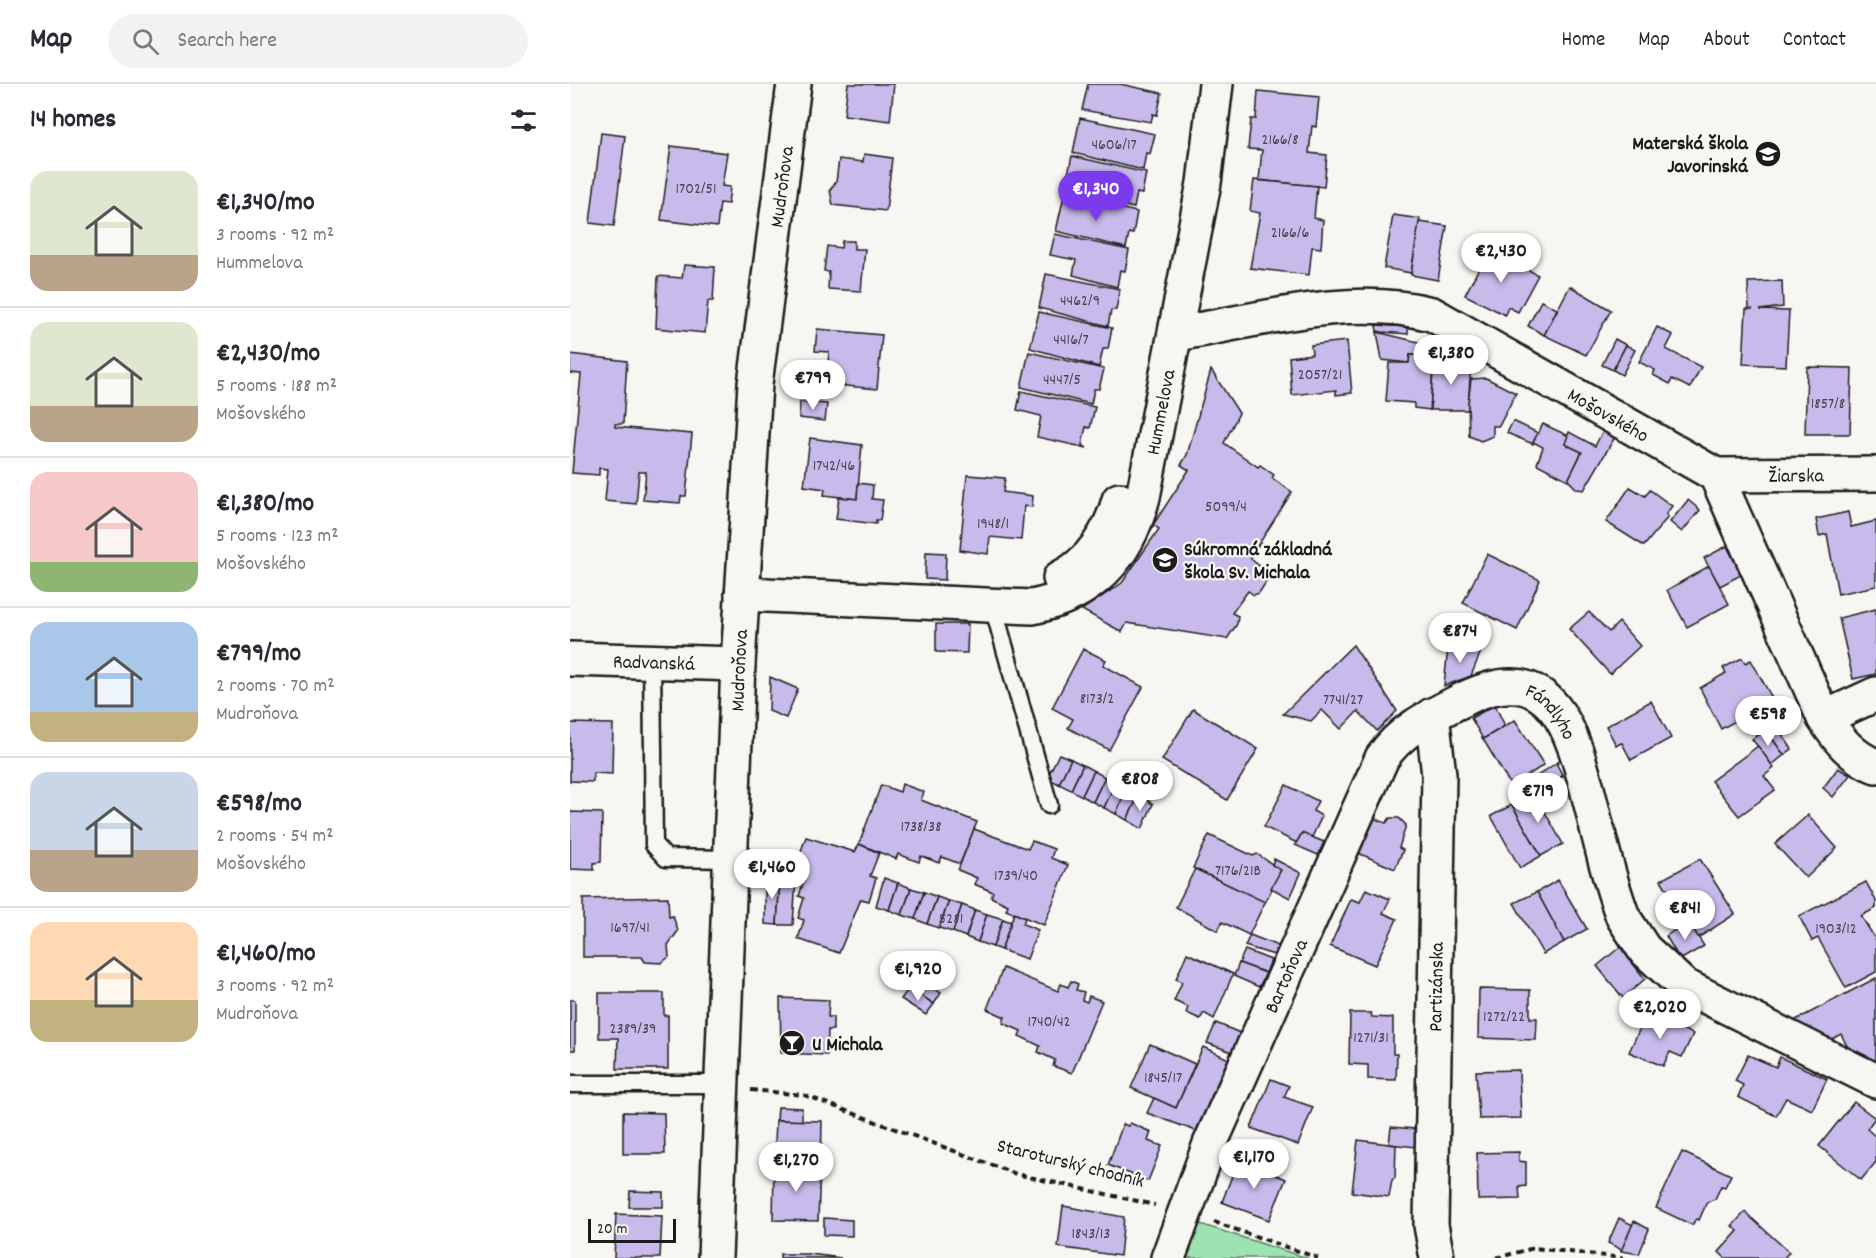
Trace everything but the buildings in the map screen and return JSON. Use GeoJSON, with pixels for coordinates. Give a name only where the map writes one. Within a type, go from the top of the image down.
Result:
{"type":"FeatureCollection","features":[{"type":"Feature","properties":{"kind":"street","name":"Mudroňova"},"geometry":{"type":"LineString","coordinates":[[715,1258],[733,1087],[729,860],[755,384],[794,84]]}},
{"type":"Feature","properties":{"kind":"street","name":"Hummelova"},"geometry":{"type":"LineString","coordinates":[[742,594],[1032,607],[1071,595],[1095,581],[1119,555],[1141,507],[1204,183],[1216,84]]}},
{"type":"Feature","properties":{"kind":"street","name":"Hummelova"},"geometry":{"type":"LineString","coordinates":[[993,606],[1018,592],[1054,581],[1074,570],[1094,549],[1114,517],[1124,483],[1188,177],[1210,123]]}},
{"type":"Feature","properties":{"kind":"street","name":"Mošovského"},"geometry":{"type":"LineString","coordinates":[[1176,334],[1291,313],[1365,305],[1395,306],[1432,314],[1716,475]]}},
{"type":"Feature","properties":{"kind":"street","name":"Žiarska"},"geometry":{"type":"LineString","coordinates":[[1716,475],[1876,474]]}},
{"type":"Feature","properties":{"kind":"street"},"geometry":{"type":"LineString","coordinates":[[1716,475],[1824,718],[1844,745],[1862,760],[1876,766]]}},
{"type":"Feature","properties":{"kind":"street","name":"Radvanská"},"geometry":{"type":"LineString","coordinates":[[570,659],[738,664]]}},
{"type":"Feature","properties":{"kind":"street","name":"Fándlyho"},"geometry":{"type":"LineString","coordinates":[[1432,715],[1484,690],[1502,687],[1534,692],[1553,705],[1572,736],[1617,902],[1636,941],[1683,985],[1876,1081]]}},
{"type":"Feature","properties":{"kind":"street"},"geometry":{"type":"LineString","coordinates":[[1824,718],[1876,694]]}},
{"type":"Feature","properties":{"kind":"street","name":"Bartoňova"},"geometry":{"type":"LineString","coordinates":[[1168,1258],[1184,1212],[1240,1076],[1382,758],[1400,737],[1432,715]]}},
{"type":"Feature","properties":{"kind":"street","name":"Partizánska"},"geometry":{"type":"LineString","coordinates":[[1432,715],[1439,775],[1431,1225],[1437,1258]]}},
{"type":"Feature","properties":{"kind":"lane"},"geometry":{"type":"LineString","coordinates":[[993,606],[1049,805]]}},
{"type":"Feature","properties":{"kind":"lane"},"geometry":{"type":"LineString","coordinates":[[652,660],[654,845],[666,858],[729,860]]}},
{"type":"Feature","properties":{"kind":"lane"},"geometry":{"type":"LineString","coordinates":[[570,1084],[733,1087]]}},
{"type":"Feature","properties":{"kind":"path","name":"Staroturský chodník"},"geometry":{"type":"LineString","coordinates":[[733,1087],[804,1095],[1016,1174],[1184,1212],[1318,1258]]}},
{"type":"Feature","properties":{"kind":"path"},"geometry":{"type":"LineString","coordinates":[[1496,1258],[1534,1248],[1623,1258]]}},
{"type":"Feature","properties":{"kind":"green space"},"geometry":{"type":"Polygon","coordinates":[[[1197,1223],[1307,1258],[1185,1258],[1197,1223]]]}},
{"type":"Feature","properties":{"kind":"place","name":"Materská škola Javorinská"},"geometry":{"type":"Point","coordinates":[1768,154]}},
{"type":"Feature","properties":{"kind":"place","name":"Súkromná základná škola Sv. Michala"},"geometry":{"type":"Point","coordinates":[1165,560]}},
{"type":"Feature","properties":{"kind":"place","name":"U Michala"},"geometry":{"type":"Point","coordinates":[792,1043]}}]}
